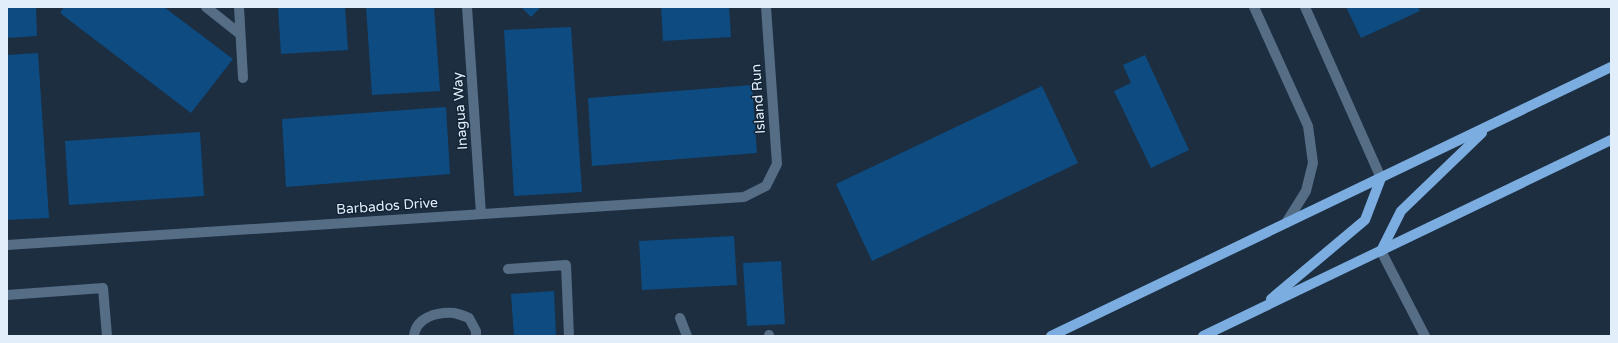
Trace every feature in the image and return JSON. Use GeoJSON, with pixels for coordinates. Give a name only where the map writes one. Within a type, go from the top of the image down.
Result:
{"type":"FeatureCollection","features":[{"type":"Feature","properties":{"kind":"main road"},"geometry":{"type":"LineString","coordinates":[[1051,336],[1611,67]]}},
{"type":"Feature","properties":{"kind":"main road"},"geometry":{"type":"LineString","coordinates":[[1381,251],[1401,211],[1490,126]]}},
{"type":"Feature","properties":{"kind":"main road"},"geometry":{"type":"LineString","coordinates":[[1203,336],[1611,140]]}},
{"type":"Feature","properties":{"kind":"main road"},"geometry":{"type":"LineString","coordinates":[[1261,308],[1364,220],[1381,178]]}},
{"type":"Feature","properties":{"kind":"street"},"geometry":{"type":"LineString","coordinates":[[206,7],[240,34]]}},
{"type":"Feature","properties":{"kind":"street"},"geometry":{"type":"LineString","coordinates":[[238,7],[243,78]]}},
{"type":"Feature","properties":{"kind":"street","name":"Inagua Way"},"geometry":{"type":"LineString","coordinates":[[467,7],[480,214]]}},
{"type":"Feature","properties":{"kind":"street","name":"Island Run"},"geometry":{"type":"LineString","coordinates":[[766,7],[777,164],[766,186]]}},
{"type":"Feature","properties":{"kind":"street"},"geometry":{"type":"LineString","coordinates":[[1254,7],[1308,126],[1313,163],[1306,191],[1286,224]]}},
{"type":"Feature","properties":{"kind":"street"},"geometry":{"type":"LineString","coordinates":[[1305,7],[1381,178]]}},
{"type":"Feature","properties":{"kind":"street","name":"Barbados Drive"},"geometry":{"type":"LineString","coordinates":[[7,245],[744,197],[766,186]]}},
{"type":"Feature","properties":{"kind":"street"},"geometry":{"type":"LineString","coordinates":[[1381,251],[1425,336]]}},
{"type":"Feature","properties":{"kind":"street"},"geometry":{"type":"LineString","coordinates":[[508,269],[566,265],[569,336]]}},
{"type":"Feature","properties":{"kind":"street"},"geometry":{"type":"LineString","coordinates":[[7,295],[103,288],[107,336]]}},
{"type":"Feature","properties":{"kind":"street"},"geometry":{"type":"LineString","coordinates":[[414,336],[415,329],[422,320],[436,315],[455,313],[469,318],[476,331],[476,336]]}},
{"type":"Feature","properties":{"kind":"street"},"geometry":{"type":"LineString","coordinates":[[680,318],[687,336]]}},
{"type":"Feature","properties":{"kind":"building"},"geometry":{"type":"Polygon","coordinates":[[[7,7],[36,7],[37,36],[7,38],[7,7]]]}},
{"type":"Feature","properties":{"kind":"building"},"geometry":{"type":"Polygon","coordinates":[[[64,7],[164,7],[233,59],[191,113],[60,13],[64,7]]]}},
{"type":"Feature","properties":{"kind":"building"},"geometry":{"type":"Polygon","coordinates":[[[278,7],[345,7],[348,50],[281,54],[278,7]]]}},
{"type":"Feature","properties":{"kind":"building"},"geometry":{"type":"Polygon","coordinates":[[[366,7],[434,7],[440,91],[372,95],[366,7]]]}},
{"type":"Feature","properties":{"kind":"building"},"geometry":{"type":"Polygon","coordinates":[[[521,7],[541,7],[531,17],[521,7]]]}},
{"type":"Feature","properties":{"kind":"building"},"geometry":{"type":"Polygon","coordinates":[[[661,7],[729,7],[731,37],[663,41],[661,7]]]}},
{"type":"Feature","properties":{"kind":"building"},"geometry":{"type":"Polygon","coordinates":[[[1346,7],[1418,7],[1420,11],[1361,38],[1346,7]]]}},
{"type":"Feature","properties":{"kind":"building"},"geometry":{"type":"Polygon","coordinates":[[[571,27],[582,192],[514,196],[504,30],[571,27]]]}},
{"type":"Feature","properties":{"kind":"building"},"geometry":{"type":"Polygon","coordinates":[[[38,53],[49,218],[7,220],[7,55],[38,53]]]}},
{"type":"Feature","properties":{"kind":"building"},"geometry":{"type":"Polygon","coordinates":[[[1145,55],[1189,150],[1151,168],[1114,91],[1131,83],[1123,65],[1145,55]]]}},
{"type":"Feature","properties":{"kind":"building"},"geometry":{"type":"Polygon","coordinates":[[[752,85],[757,153],[592,166],[588,98],[752,85]]]}},
{"type":"Feature","properties":{"kind":"building"},"geometry":{"type":"Polygon","coordinates":[[[1042,86],[1078,163],[872,261],[836,184],[1042,86]]]}},
{"type":"Feature","properties":{"kind":"building"},"geometry":{"type":"Polygon","coordinates":[[[446,107],[450,174],[286,187],[282,119],[446,107]]]}},
{"type":"Feature","properties":{"kind":"building"},"geometry":{"type":"Polygon","coordinates":[[[200,132],[204,196],[69,205],[65,141],[200,132]]]}},
{"type":"Feature","properties":{"kind":"building"},"geometry":{"type":"Polygon","coordinates":[[[734,236],[737,285],[642,290],[639,241],[734,236]]]}},
{"type":"Feature","properties":{"kind":"building"},"geometry":{"type":"Polygon","coordinates":[[[781,261],[785,324],[747,326],[743,263],[781,261]]]}},
{"type":"Feature","properties":{"kind":"building"},"geometry":{"type":"Polygon","coordinates":[[[554,291],[556,336],[514,336],[511,294],[554,291]]]}}]}
